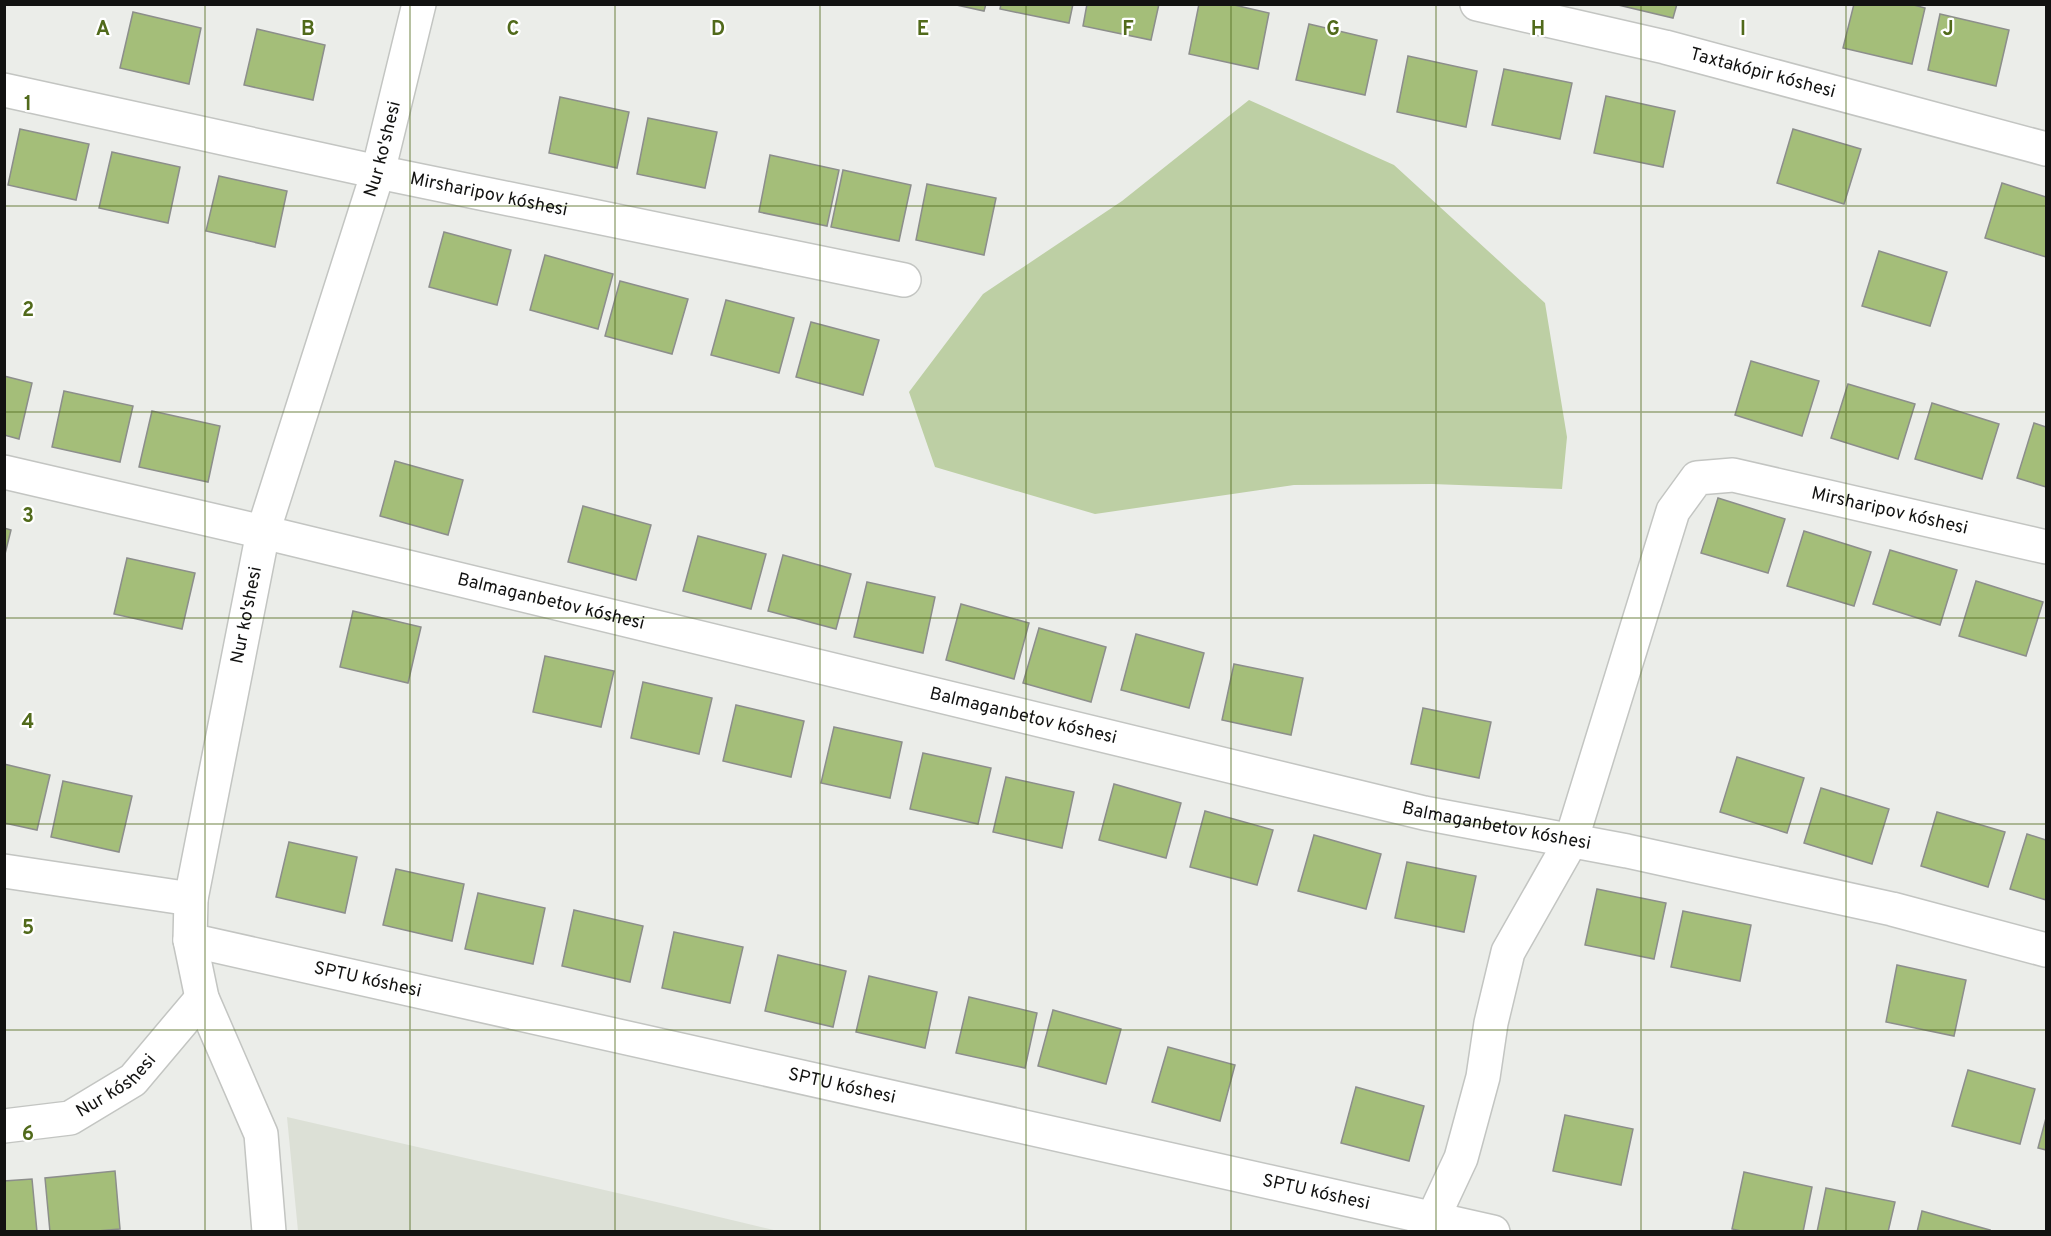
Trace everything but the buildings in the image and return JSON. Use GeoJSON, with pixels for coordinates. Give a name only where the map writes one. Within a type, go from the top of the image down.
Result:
{"type":"FeatureCollection","features":[{"type":"Feature","properties":{"kind":"street","name":"Nur ko'shesi"},"geometry":{"type":"LineString","coordinates":[[269,1232],[261,1134],[202,999],[190,940],[191,899],[263,532],[378,172],[419,4]]}},
{"type":"Feature","properties":{"kind":"street","name":"Taxtakópir kóshesi"},"geometry":{"type":"LineString","coordinates":[[1477,4],[1665,47],[2046,149]]}},
{"type":"Feature","properties":{"kind":"street","name":"Mirsharipov kóshesi"},"geometry":{"type":"LineString","coordinates":[[4,90],[378,172],[904,280]]}},
{"type":"Feature","properties":{"kind":"street","name":"Balmaganbetov kóshesi"},"geometry":{"type":"LineString","coordinates":[[4,472],[263,532],[1424,813],[1571,841],[1892,909],[2046,950]]}},
{"type":"Feature","properties":{"kind":"street","name":"Mirsharipov kóshesi"},"geometry":{"type":"LineString","coordinates":[[1429,1225],[1461,1158],[1483,1077],[1491,1023],[1508,952],[1571,841],[1673,511],[1697,478],[1733,475],[2046,547]]}},
{"type":"Feature","properties":{"kind":"street"},"geometry":{"type":"LineString","coordinates":[[4,871],[191,899]]}},
{"type":"Feature","properties":{"kind":"street","name":"SPTU kóshesi"},"geometry":{"type":"LineString","coordinates":[[190,940],[1429,1225],[1493,1232]]}},
{"type":"Feature","properties":{"kind":"street","name":"Nur kóshesi"},"geometry":{"type":"LineString","coordinates":[[4,1126],[70,1118],[133,1080],[202,999]]}},
{"type":"Feature","properties":{"kind":"shaded area"},"geometry":{"type":"Polygon","coordinates":[[[287,1117],[665,1204],[778,1231],[298,1231],[287,1117]]]}},
{"type":"Feature","properties":{"kind":"green space"},"geometry":{"type":"Polygon","coordinates":[[[1249,100],[1394,165],[1545,303],[1567,437],[1562,489],[1432,484],[1294,485],[1095,514],[935,467],[909,392],[983,294],[1122,201],[1249,100]]]}}]}
